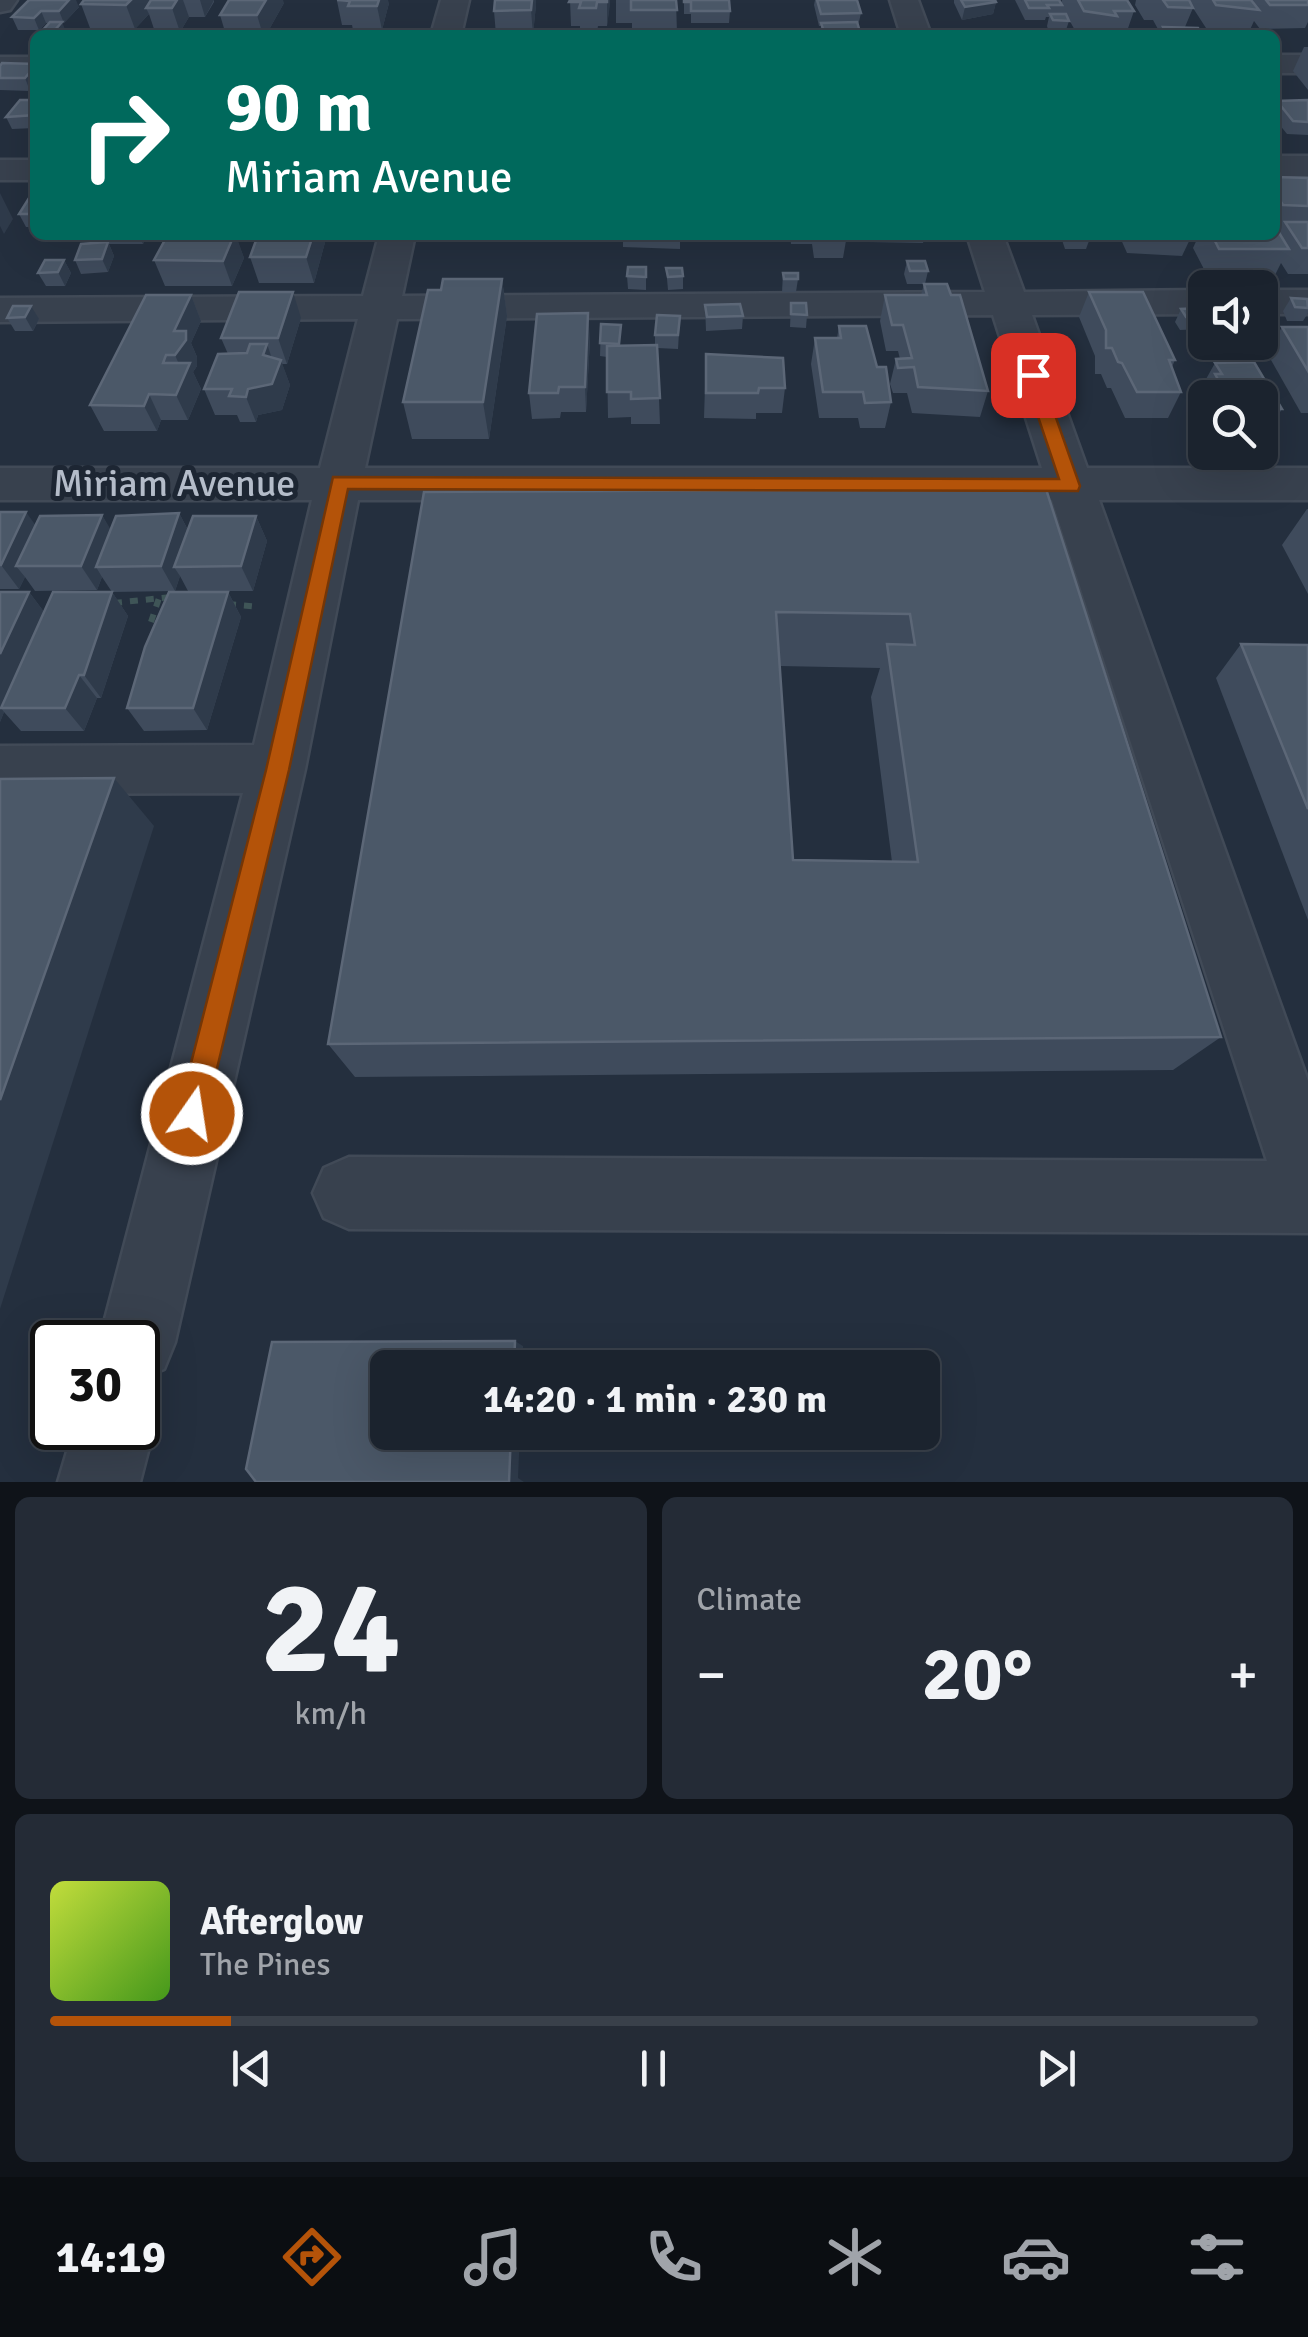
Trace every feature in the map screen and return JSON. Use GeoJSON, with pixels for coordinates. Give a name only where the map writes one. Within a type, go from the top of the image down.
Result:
{"type":"FeatureCollection","features":[{"type":"Feature","properties":{"kind":"street"},"geometry":{"type":"LineString","coordinates":[[447,30],[455,0]]}},
{"type":"Feature","properties":{"kind":"street"},"geometry":{"type":"LineString","coordinates":[[904,0],[914,30]]}},
{"type":"Feature","properties":{"kind":"street"},"geometry":{"type":"LineString","coordinates":[[1280,64],[1308,64]]}},
{"type":"Feature","properties":{"kind":"street"},"geometry":{"type":"LineString","coordinates":[[0,66],[30,66]]}},
{"type":"Feature","properties":{"kind":"street"},"geometry":{"type":"LineString","coordinates":[[1280,166],[1308,166]]}},
{"type":"Feature","properties":{"kind":"street"},"geometry":{"type":"LineString","coordinates":[[0,170],[30,170]]}},
{"type":"Feature","properties":{"kind":"street"},"geometry":{"type":"LineString","coordinates":[[142,1320],[277,770],[396,240]]}},
{"type":"Feature","properties":{"kind":"street"},"geometry":{"type":"LineString","coordinates":[[987,240],[1308,1179]]}},
{"type":"Feature","properties":{"kind":"street"},"geometry":{"type":"LineString","coordinates":[[0,310],[1188,302]]}},
{"type":"Feature","properties":{"kind":"street"},"geometry":{"type":"LineString","coordinates":[[1278,302],[1308,302]]}},
{"type":"Feature","properties":{"kind":"street","name":"Miriam Avenue"},"geometry":{"type":"LineString","coordinates":[[0,484],[1308,484]]}},
{"type":"Feature","properties":{"kind":"street"},"geometry":{"type":"LineString","coordinates":[[0,770],[277,770]]}},
{"type":"Feature","properties":{"kind":"street"},"geometry":{"type":"LineString","coordinates":[[349,1193],[1308,1197]]}},
{"type":"Feature","properties":{"kind":"street"},"geometry":{"type":"LineString","coordinates":[[98,1482],[107,1450]]}},
{"type":"Feature","properties":{"kind":"path"},"geometry":{"type":"LineString","coordinates":[[100,605],[176,596]]}},
{"type":"Feature","properties":{"kind":"path"},"geometry":{"type":"LineString","coordinates":[[151,622],[160,598]]}},
{"type":"Feature","properties":{"kind":"path"},"geometry":{"type":"LineString","coordinates":[[214,602],[258,606]]}},
{"type":"Feature","properties":{"kind":"building"},"geometry":{"type":"Polygon","coordinates":[[[29,0],[69,0],[59,11],[41,11],[34,18],[12,17],[29,0]]]}},
{"type":"Feature","properties":{"kind":"building"},"geometry":{"type":"Polygon","coordinates":[[[84,0],[131,0],[126,5],[81,4],[84,0]]]}},
{"type":"Feature","properties":{"kind":"building"},"geometry":{"type":"Polygon","coordinates":[[[151,0],[177,0],[172,8],[146,8],[151,0]]]}},
{"type":"Feature","properties":{"kind":"building"},"geometry":{"type":"Polygon","coordinates":[[[229,0],[266,0],[257,15],[220,15],[229,0]]]}},
{"type":"Feature","properties":{"kind":"building"},"geometry":{"type":"Polygon","coordinates":[[[337,0],[379,0],[377,6],[348,6],[350,1],[337,0]]]}},
{"type":"Feature","properties":{"kind":"building"},"geometry":{"type":"Polygon","coordinates":[[[495,0],[532,0],[531,10],[494,11],[495,0]]]}},
{"type":"Feature","properties":{"kind":"building"},"geometry":{"type":"Polygon","coordinates":[[[570,0],[607,2],[597,2],[596,8],[579,8],[581,2],[570,0]]]}},
{"type":"Feature","properties":{"kind":"building"},"geometry":{"type":"Polygon","coordinates":[[[631,0],[676,0],[677,10],[631,10],[631,0]]]}},
{"type":"Feature","properties":{"kind":"building"},"geometry":{"type":"Polygon","coordinates":[[[684,0],[729,0],[730,11],[691,11],[691,2],[684,0]]]}},
{"type":"Feature","properties":{"kind":"building"},"geometry":{"type":"Polygon","coordinates":[[[817,0],[857,0],[861,13],[821,14],[817,0]]]}},
{"type":"Feature","properties":{"kind":"building"},"geometry":{"type":"Polygon","coordinates":[[[961,0],[995,0],[996,2],[965,7],[961,0]]]}},
{"type":"Feature","properties":{"kind":"building"},"geometry":{"type":"Polygon","coordinates":[[[1025,0],[1059,0],[1062,5],[1029,8],[1025,0]]]}},
{"type":"Feature","properties":{"kind":"building"},"geometry":{"type":"Polygon","coordinates":[[[1078,0],[1127,0],[1134,11],[1114,11],[1117,16],[1084,11],[1078,0]]]}},
{"type":"Feature","properties":{"kind":"building"},"geometry":{"type":"Polygon","coordinates":[[[1163,0],[1189,0],[1193,8],[1168,7],[1163,0]]]}},
{"type":"Feature","properties":{"kind":"building"},"geometry":{"type":"Polygon","coordinates":[[[1213,0],[1251,0],[1259,10],[1216,5],[1213,0]]]}},
{"type":"Feature","properties":{"kind":"building"},"geometry":{"type":"Polygon","coordinates":[[[1266,0],[1308,0],[1308,5],[1270,5],[1266,0]]]}},
{"type":"Feature","properties":{"kind":"building"},"geometry":{"type":"Polygon","coordinates":[[[1050,14],[1066,14],[1069,21],[1053,20],[1050,14]]]}},
{"type":"Feature","properties":{"kind":"building"},"geometry":{"type":"Polygon","coordinates":[[[50,22],[62,22],[55,30],[43,30],[50,22]]]}},
{"type":"Feature","properties":{"kind":"building"},"geometry":{"type":"Polygon","coordinates":[[[857,22],[859,30],[823,30],[821,23],[857,22]]]}},
{"type":"Feature","properties":{"kind":"building"},"geometry":{"type":"Polygon","coordinates":[[[1163,27],[1199,30],[1164,30],[1163,27]]]}},
{"type":"Feature","properties":{"kind":"building"},"geometry":{"type":"Polygon","coordinates":[[[30,64],[30,72],[25,78],[0,78],[0,66],[30,64]]]}},
{"type":"Feature","properties":{"kind":"building"},"geometry":{"type":"Polygon","coordinates":[[[20,100],[30,100],[30,115],[6,117],[20,100]]]}},
{"type":"Feature","properties":{"kind":"building"},"geometry":{"type":"Polygon","coordinates":[[[1308,100],[1308,122],[1293,121],[1280,101],[1308,100]]]}},
{"type":"Feature","properties":{"kind":"building"},"geometry":{"type":"Polygon","coordinates":[[[1280,177],[1308,178],[1308,206],[1283,205],[1280,177]]]}},
{"type":"Feature","properties":{"kind":"building"},"geometry":{"type":"Polygon","coordinates":[[[30,196],[30,214],[19,214],[30,196]]]}},
{"type":"Feature","properties":{"kind":"building"},"geometry":{"type":"Polygon","coordinates":[[[1285,222],[1308,222],[1308,248],[1302,248],[1285,222]]]}},
{"type":"Feature","properties":{"kind":"building"},"geometry":{"type":"Polygon","coordinates":[[[1280,234],[1289,249],[1219,249],[1214,240],[1280,240],[1280,234]]]}},
{"type":"Feature","properties":{"kind":"building"},"geometry":{"type":"Polygon","coordinates":[[[165,240],[232,240],[223,261],[154,260],[165,240]]]}},
{"type":"Feature","properties":{"kind":"building"},"geometry":{"type":"Polygon","coordinates":[[[256,240],[311,240],[306,257],[250,257],[256,240]]]}},
{"type":"Feature","properties":{"kind":"building"},"geometry":{"type":"Polygon","coordinates":[[[108,242],[102,259],[75,260],[81,244],[108,242]]]}},
{"type":"Feature","properties":{"kind":"building"},"geometry":{"type":"Polygon","coordinates":[[[45,260],[64,260],[58,272],[38,273],[45,260]]]}},
{"type":"Feature","properties":{"kind":"building"},"geometry":{"type":"Polygon","coordinates":[[[907,261],[925,261],[928,271],[910,271],[907,261]]]}},
{"type":"Feature","properties":{"kind":"building"},"geometry":{"type":"Polygon","coordinates":[[[628,267],[646,267],[646,277],[627,276],[628,267]]]}},
{"type":"Feature","properties":{"kind":"building"},"geometry":{"type":"Polygon","coordinates":[[[666,268],[682,268],[683,276],[668,277],[666,268]]]}},
{"type":"Feature","properties":{"kind":"building"},"geometry":{"type":"Polygon","coordinates":[[[783,273],[798,273],[798,279],[784,279],[783,273]]]}},
{"type":"Feature","properties":{"kind":"building"},"geometry":{"type":"Polygon","coordinates":[[[443,279],[502,279],[483,402],[403,402],[428,290],[441,290],[443,279]]]}},
{"type":"Feature","properties":{"kind":"building"},"geometry":{"type":"Polygon","coordinates":[[[924,284],[947,284],[951,295],[960,295],[988,391],[918,387],[914,367],[898,368],[896,359],[912,358],[903,325],[892,325],[885,295],[927,295],[924,284]]]}},
{"type":"Feature","properties":{"kind":"building"},"geometry":{"type":"Polygon","coordinates":[[[239,292],[293,292],[278,338],[221,338],[239,292]]]}},
{"type":"Feature","properties":{"kind":"building"},"geometry":{"type":"Polygon","coordinates":[[[1089,292],[1143,292],[1175,360],[1169,360],[1181,392],[1137,392],[1112,348],[1106,348],[1106,330],[1089,292]]]}},
{"type":"Feature","properties":{"kind":"building"},"geometry":{"type":"Polygon","coordinates":[[[146,295],[191,295],[174,331],[186,331],[186,340],[175,355],[166,355],[163,363],[190,363],[176,395],[149,394],[144,406],[90,405],[146,295]]]}},
{"type":"Feature","properties":{"kind":"building"},"geometry":{"type":"Polygon","coordinates":[[[1291,298],[1307,299],[1308,308],[1295,307],[1291,298]]]}},
{"type":"Feature","properties":{"kind":"building"},"geometry":{"type":"Polygon","coordinates":[[[791,303],[806,303],[807,315],[791,314],[791,303]]]}},
{"type":"Feature","properties":{"kind":"building"},"geometry":{"type":"Polygon","coordinates":[[[740,304],[743,316],[707,317],[705,305],[740,304]]]}},
{"type":"Feature","properties":{"kind":"building"},"geometry":{"type":"Polygon","coordinates":[[[13,306],[31,306],[25,317],[7,318],[13,306]]]}},
{"type":"Feature","properties":{"kind":"building"},"geometry":{"type":"Polygon","coordinates":[[[588,313],[585,387],[559,387],[558,393],[529,393],[537,314],[588,313]]]}},
{"type":"Feature","properties":{"kind":"building"},"geometry":{"type":"Polygon","coordinates":[[[657,315],[680,316],[678,335],[655,335],[657,315]]]}},
{"type":"Feature","properties":{"kind":"building"},"geometry":{"type":"Polygon","coordinates":[[[601,324],[621,325],[619,344],[600,343],[601,324]]]}},
{"type":"Feature","properties":{"kind":"building"},"geometry":{"type":"Polygon","coordinates":[[[839,326],[866,326],[877,367],[886,367],[891,402],[865,403],[863,392],[823,392],[815,338],[841,338],[839,326]]]}},
{"type":"Feature","properties":{"kind":"building"},"geometry":{"type":"Polygon","coordinates":[[[1282,327],[1308,327],[1308,371],[1282,327]]]}},
{"type":"Feature","properties":{"kind":"building"},"geometry":{"type":"Polygon","coordinates":[[[250,344],[267,344],[263,355],[281,360],[272,384],[248,389],[246,397],[229,396],[232,389],[204,389],[218,354],[247,353],[250,344]]]}},
{"type":"Feature","properties":{"kind":"building"},"geometry":{"type":"Polygon","coordinates":[[[657,345],[660,398],[631,399],[631,392],[607,392],[607,346],[657,345]]]}},
{"type":"Feature","properties":{"kind":"building"},"geometry":{"type":"Polygon","coordinates":[[[706,354],[783,358],[785,388],[759,388],[758,393],[706,393],[706,354]]]}},
{"type":"Feature","properties":{"kind":"building"},"geometry":{"type":"Polygon","coordinates":[[[1254,362],[1265,380],[1218,380],[1215,374],[1222,374],[1215,363],[1254,362]]]}},
{"type":"Feature","properties":{"kind":"building"},"geometry":{"type":"Polygon","coordinates":[[[1046,489],[1221,1037],[328,1044],[424,492],[1046,489]],[[776,612],[793,860],[918,862],[887,644],[915,645],[910,614],[776,612]]]}},
{"type":"Feature","properties":{"kind":"building"},"geometry":{"type":"Polygon","coordinates":[[[0,512],[26,512],[1,565],[0,565],[0,512]]]}},
{"type":"Feature","properties":{"kind":"building"},"geometry":{"type":"Polygon","coordinates":[[[179,513],[161,566],[96,567],[116,516],[179,513]]]}},
{"type":"Feature","properties":{"kind":"building"},"geometry":{"type":"Polygon","coordinates":[[[102,515],[81,566],[16,566],[40,516],[102,515]]]}},
{"type":"Feature","properties":{"kind":"building"},"geometry":{"type":"Polygon","coordinates":[[[193,516],[256,516],[241,566],[174,567],[193,516]]]}},
{"type":"Feature","properties":{"kind":"building"},"geometry":{"type":"Polygon","coordinates":[[[0,592],[29,592],[0,654],[0,592]]]}},
{"type":"Feature","properties":{"kind":"building"},"geometry":{"type":"Polygon","coordinates":[[[53,592],[112,592],[84,675],[79,675],[65,708],[1,708],[53,592]]]}},
{"type":"Feature","properties":{"kind":"building"},"geometry":{"type":"Polygon","coordinates":[[[169,592],[228,592],[193,708],[127,708],[145,647],[169,592]]]}},
{"type":"Feature","properties":{"kind":"building"},"geometry":{"type":"Polygon","coordinates":[[[1241,644],[1308,645],[1308,809],[1241,644]]]}},
{"type":"Feature","properties":{"kind":"building"},"geometry":{"type":"Polygon","coordinates":[[[114,778],[0,1100],[0,779],[114,778]]]}},
{"type":"Feature","properties":{"kind":"building"},"geometry":{"type":"Polygon","coordinates":[[[515,1341],[515,1350],[370,1350],[370,1450],[510,1450],[509,1482],[256,1482],[246,1469],[272,1342],[515,1341]]]}},
{"type":"Feature","properties":{"kind":"route"},"geometry":{"type":"LineString","coordinates":[[192,1114],[277,770],[340,482],[1071,486],[1033,375]]}}]}
